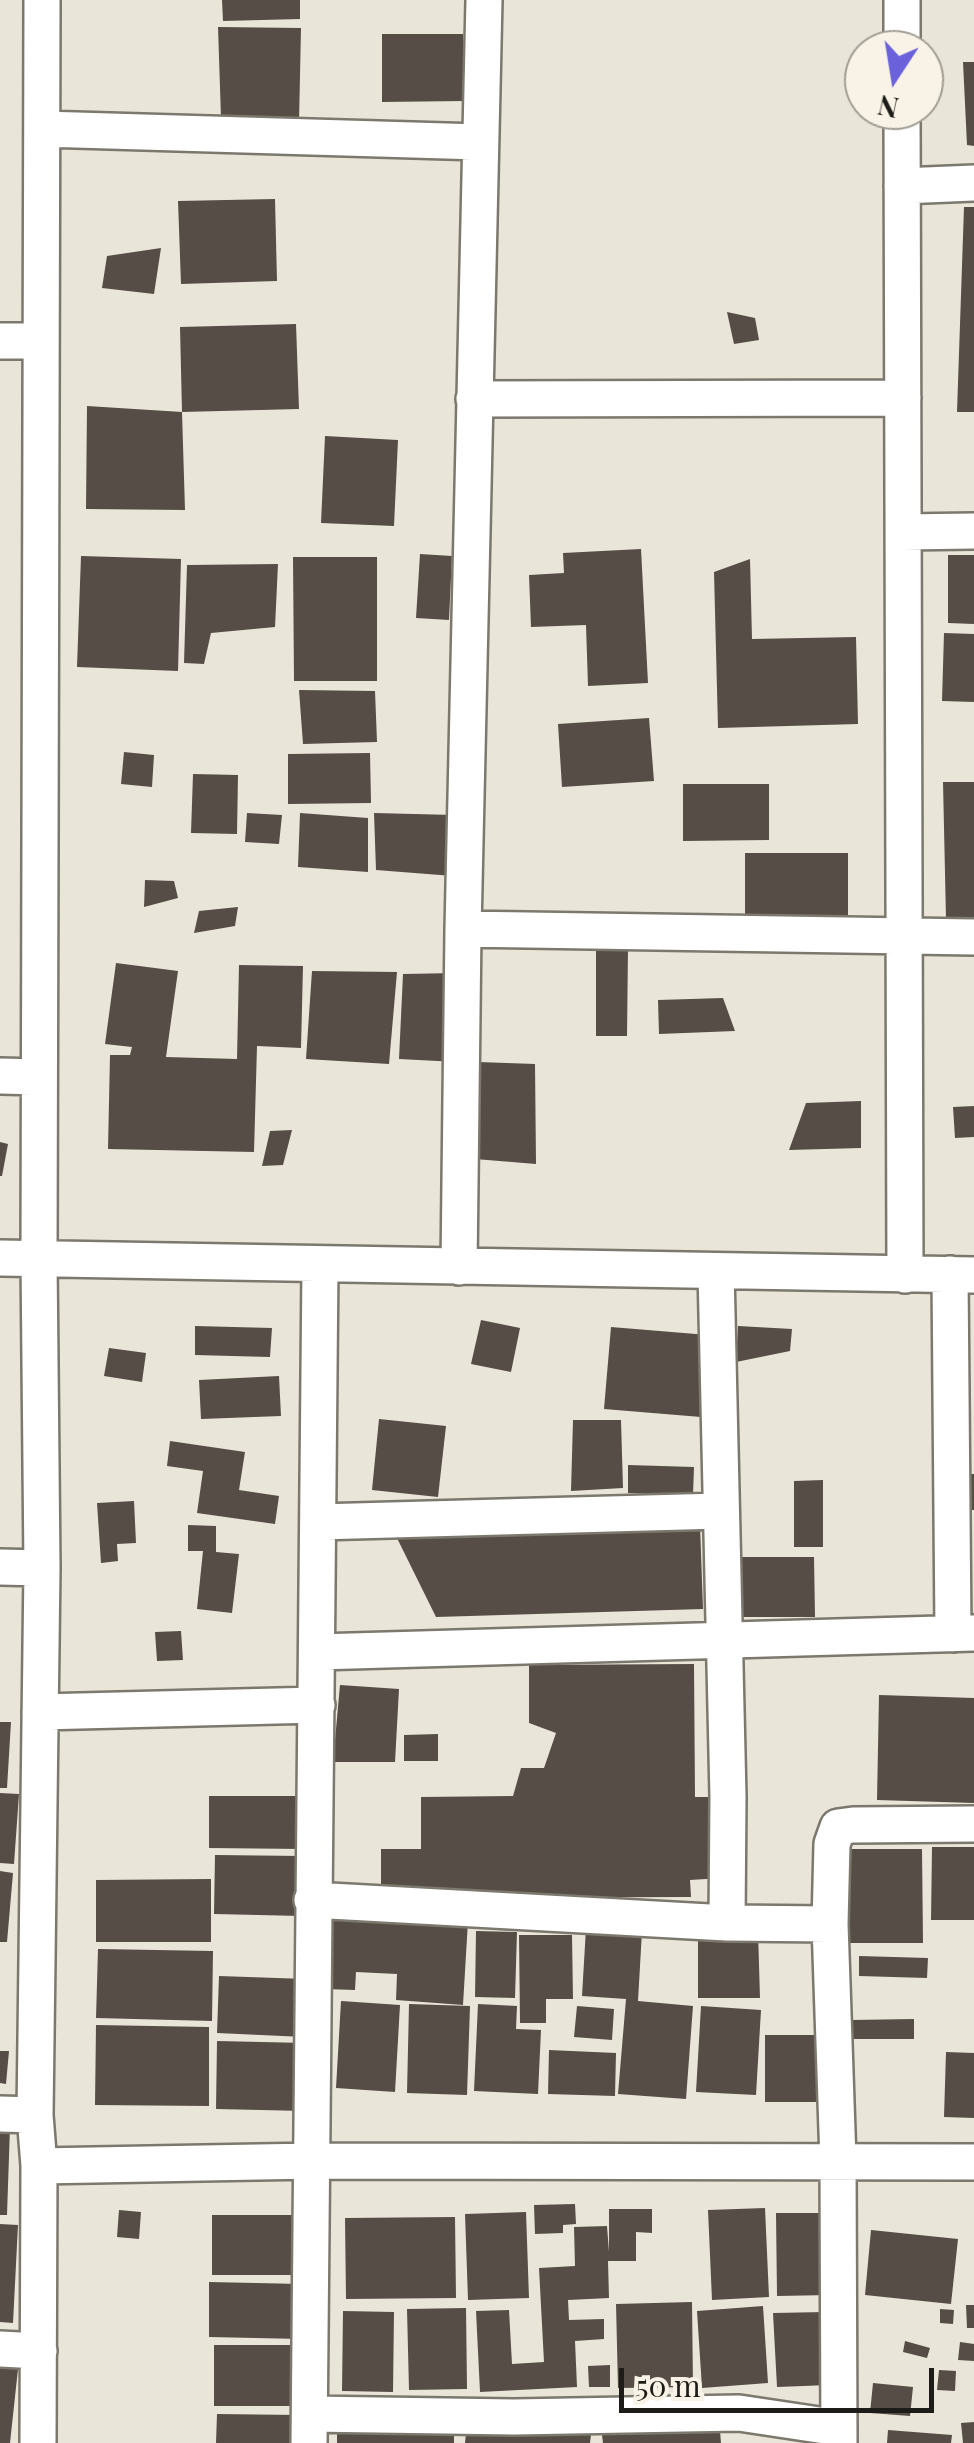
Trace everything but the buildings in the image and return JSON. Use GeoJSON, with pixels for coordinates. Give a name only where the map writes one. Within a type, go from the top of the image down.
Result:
{"type":"FeatureCollection","features":[{"type":"Feature","properties":{"kind":"street"},"geometry":{"type":"LineString","coordinates":[[38,2443],[38,2166],[18,2114],[40,1712],[42,1568],[42,0]]}},
{"type":"Feature","properties":{"kind":"street"},"geometry":{"type":"LineString","coordinates":[[459,1267],[484,0]]}},
{"type":"Feature","properties":{"kind":"street"},"geometry":{"type":"LineString","coordinates":[[902,0],[902,30]]}},
{"type":"Feature","properties":{"kind":"street"},"geometry":{"type":"LineString","coordinates":[[42,129],[480,142]]}},
{"type":"Feature","properties":{"kind":"street"},"geometry":{"type":"LineString","coordinates":[[902,130],[904,1275]]}},
{"type":"Feature","properties":{"kind":"street"},"geometry":{"type":"LineString","coordinates":[[902,186],[974,184]]}},
{"type":"Feature","properties":{"kind":"street"},"geometry":{"type":"LineString","coordinates":[[0,341],[42,341]]}},
{"type":"Feature","properties":{"kind":"street"},"geometry":{"type":"LineString","coordinates":[[474,399],[903,398]]}},
{"type":"Feature","properties":{"kind":"street"},"geometry":{"type":"LineString","coordinates":[[903,532],[974,530]]}},
{"type":"Feature","properties":{"kind":"street"},"geometry":{"type":"LineString","coordinates":[[463,930],[974,937]]}},
{"type":"Feature","properties":{"kind":"street"},"geometry":{"type":"LineString","coordinates":[[0,1076],[39,1076]]}},
{"type":"Feature","properties":{"kind":"street"},"geometry":{"type":"LineString","coordinates":[[0,1258],[962,1274],[963,1633],[317,1652]]}},
{"type":"Feature","properties":{"kind":"street"},"geometry":{"type":"LineString","coordinates":[[320,1265],[310,2429],[514,2417],[839,2436],[832,1844],[838,1827],[974,1824]]}},
{"type":"Feature","properties":{"kind":"street"},"geometry":{"type":"LineString","coordinates":[[716,1271],[728,1797],[726,1924]]}},
{"type":"Feature","properties":{"kind":"street"},"geometry":{"type":"LineString","coordinates":[[318,1522],[720,1511]]}},
{"type":"Feature","properties":{"kind":"street"},"geometry":{"type":"LineString","coordinates":[[0,1567],[42,1568]]}},
{"type":"Feature","properties":{"kind":"street"},"geometry":{"type":"LineString","coordinates":[[40,1712],[316,1705]]}},
{"type":"Feature","properties":{"kind":"street"},"geometry":{"type":"LineString","coordinates":[[312,1900],[726,1924],[830,1924]]}},
{"type":"Feature","properties":{"kind":"street"},"geometry":{"type":"LineString","coordinates":[[38,2166],[313,2161],[974,2162]]}},
{"type":"Feature","properties":{"kind":"street"},"geometry":{"type":"LineString","coordinates":[[0,2349],[38,2351]]}}]}
